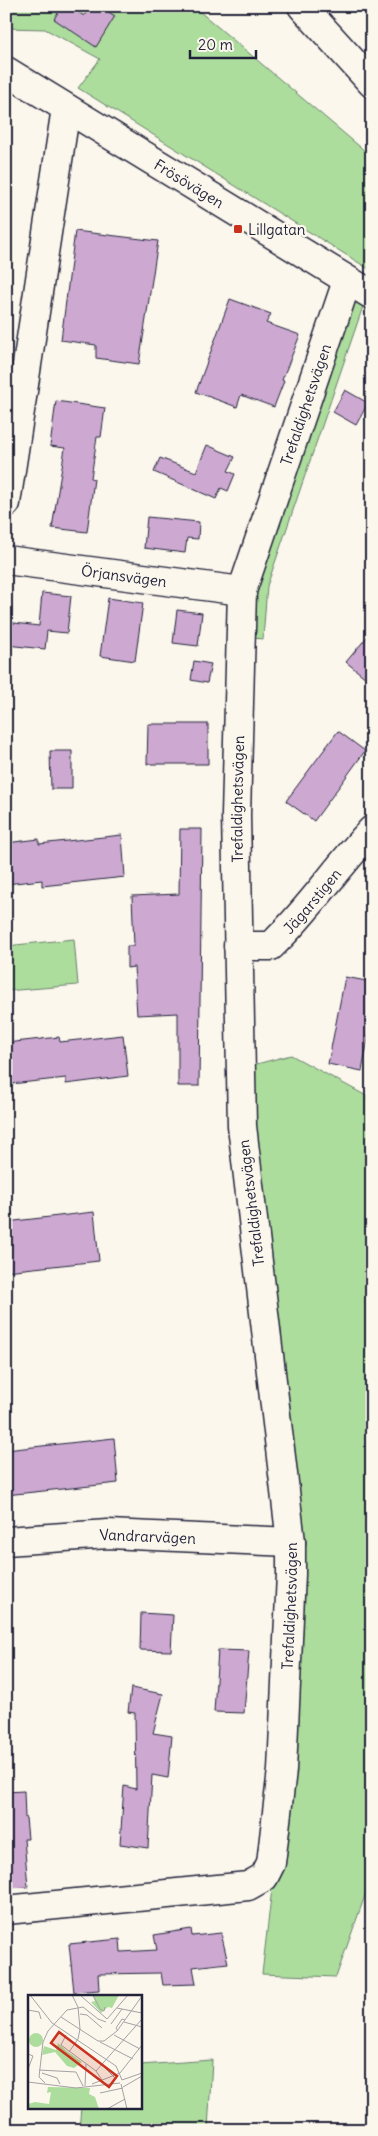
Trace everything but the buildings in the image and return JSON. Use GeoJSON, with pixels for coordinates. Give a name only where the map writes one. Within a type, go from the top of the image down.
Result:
{"type":"FeatureCollection","features":[{"type":"Feature","properties":{"kind":"street"},"geometry":{"type":"LineString","coordinates":[[302,6],[372,82]]}},
{"type":"Feature","properties":{"kind":"street","name":"Frösövägen"},"geometry":{"type":"LineString","coordinates":[[6,71],[372,295]]}},
{"type":"Feature","properties":{"kind":"street"},"geometry":{"type":"LineString","coordinates":[[6,503],[66,108]]}},
{"type":"Feature","properties":{"kind":"street","name":"Trefaldighetsvägen"},"geometry":{"type":"LineString","coordinates":[[6,1910],[248,1886],[264,1878],[271,1863],[282,1770],[292,1574],[291,1542],[242,1126],[236,815],[242,591],[347,281]]}},
{"type":"Feature","properties":{"kind":"street","name":"Örjansvägen"},"geometry":{"type":"LineString","coordinates":[[6,560],[242,591]]}},
{"type":"Feature","properties":{"kind":"street","name":"Jägarstigen"},"geometry":{"type":"LineString","coordinates":[[238,946],[270,946],[295,923],[350,853],[372,830]]}},
{"type":"Feature","properties":{"kind":"street","name":"Vandrarvägen"},"geometry":{"type":"LineString","coordinates":[[6,1541],[108,1534],[291,1542]]}},
{"type":"Feature","properties":{"kind":"green space"},"geometry":{"type":"Polygon","coordinates":[[[6,6],[193,6],[372,157],[372,271],[78,88],[100,59],[45,29],[6,28],[6,6]]]}},
{"type":"Feature","properties":{"kind":"green space"},"geometry":{"type":"Polygon","coordinates":[[[347,281],[368,292],[267,586],[263,639],[242,637],[347,281]]]}},
{"type":"Feature","properties":{"kind":"green space"},"geometry":{"type":"Polygon","coordinates":[[[74,939],[78,985],[6,991],[6,946],[74,939]]]}},
{"type":"Feature","properties":{"kind":"green space"},"geometry":{"type":"Polygon","coordinates":[[[291,1055],[372,1099],[372,1889],[367,1890],[336,1977],[262,1974],[285,1777],[299,1573],[249,1066],[291,1055]]]}},
{"type":"Feature","properties":{"kind":"green space"},"geometry":{"type":"Polygon","coordinates":[[[212,2060],[208,2130],[79,2130],[81,2108],[141,2108],[141,2065],[212,2060]]]}},
{"type":"Feature","properties":{"kind":"place","name":"Lillgatan"},"geometry":{"type":"Point","coordinates":[238,229]}}]}
